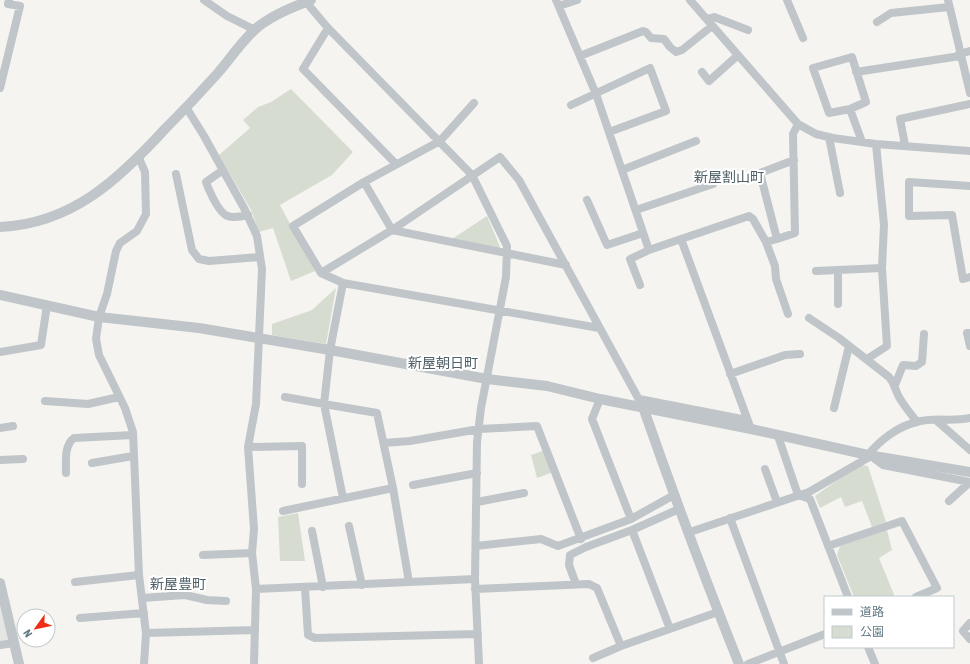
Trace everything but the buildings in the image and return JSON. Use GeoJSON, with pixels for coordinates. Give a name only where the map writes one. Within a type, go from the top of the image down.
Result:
{"type":"FeatureCollection","features":[{"type":"Feature","properties":{"kind":"street"},"geometry":{"type":"LineString","coordinates":[[0,88],[20,6],[8,4],[9,0]]}},
{"type":"Feature","properties":{"kind":"street"},"geometry":{"type":"LineString","coordinates":[[204,0],[228,16],[254,30]]}},
{"type":"Feature","properties":{"kind":"street"},"geometry":{"type":"LineString","coordinates":[[576,0],[557,3],[596,94],[650,250]]}},
{"type":"Feature","properties":{"kind":"street"},"geometry":{"type":"LineString","coordinates":[[690,0],[737,56],[798,124],[816,134],[876,144],[970,151]]}},
{"type":"Feature","properties":{"kind":"street"},"geometry":{"type":"LineString","coordinates":[[787,0],[803,38]]}},
{"type":"Feature","properties":{"kind":"street"},"geometry":{"type":"LineString","coordinates":[[0,227],[43,219],[70,209],[97,194],[117,179],[139,158],[254,30],[269,20],[308,1],[328,28],[472,175],[504,240],[508,254],[506,277],[481,408],[479,429],[475,579],[479,664]]}},
{"type":"Feature","properties":{"kind":"street"},"geometry":{"type":"LineString","coordinates":[[877,22],[891,13],[948,4],[970,93]]}},
{"type":"Feature","properties":{"kind":"street"},"geometry":{"type":"LineString","coordinates":[[580,56],[642,31],[651,38],[664,39],[670,48],[676,52],[682,50],[714,17],[748,30]]}},
{"type":"Feature","properties":{"kind":"street"},"geometry":{"type":"LineString","coordinates":[[328,28],[303,69],[396,164]]}},
{"type":"Feature","properties":{"kind":"street"},"geometry":{"type":"LineString","coordinates":[[856,72],[960,55],[970,51]]}},
{"type":"Feature","properties":{"kind":"street"},"geometry":{"type":"LineString","coordinates":[[702,72],[709,81],[737,56]]}},
{"type":"Feature","properties":{"kind":"street"},"geometry":{"type":"LineString","coordinates":[[852,57],[866,102],[850,109],[828,113],[813,68],[852,57]]}},
{"type":"Feature","properties":{"kind":"street"},"geometry":{"type":"LineString","coordinates":[[571,105],[650,68],[666,111],[609,132]]}},
{"type":"Feature","properties":{"kind":"street"},"geometry":{"type":"LineString","coordinates":[[474,103],[440,141],[364,182],[294,226],[321,273],[343,283],[499,312],[599,328]]}},
{"type":"Feature","properties":{"kind":"street"},"geometry":{"type":"LineString","coordinates":[[905,145],[900,119],[970,104]]}},
{"type":"Feature","properties":{"kind":"street"},"geometry":{"type":"LineString","coordinates":[[186,107],[248,215],[257,236],[262,269],[256,404],[248,447],[254,529],[252,553],[256,589],[254,664]]}},
{"type":"Feature","properties":{"kind":"street"},"geometry":{"type":"LineString","coordinates":[[850,109],[862,142]]}},
{"type":"Feature","properties":{"kind":"street"},"geometry":{"type":"LineString","coordinates":[[766,242],[795,233],[793,134],[798,124]]}},
{"type":"Feature","properties":{"kind":"street"},"geometry":{"type":"LineString","coordinates":[[829,137],[840,193]]}},
{"type":"Feature","properties":{"kind":"street"},"geometry":{"type":"LineString","coordinates":[[622,170],[696,141]]}},
{"type":"Feature","properties":{"kind":"street"},"geometry":{"type":"LineString","coordinates":[[867,359],[887,346],[882,268],[884,225],[876,144]]}},
{"type":"Feature","properties":{"kind":"street"},"geometry":{"type":"LineString","coordinates":[[321,273],[392,230],[500,157],[519,180],[641,403],[679,509],[690,532],[718,612],[739,664]]}},
{"type":"Feature","properties":{"kind":"street"},"geometry":{"type":"LineString","coordinates":[[139,158],[145,172],[146,214],[137,231],[120,243],[116,251],[107,294],[99,317],[96,339],[99,355],[125,408],[133,435],[139,575],[146,633],[144,664]]}},
{"type":"Feature","properties":{"kind":"street"},"geometry":{"type":"LineString","coordinates":[[777,239],[760,173],[794,160]]}},
{"type":"Feature","properties":{"kind":"street"},"geometry":{"type":"LineString","coordinates":[[223,170],[206,182],[220,212],[227,216],[238,217],[248,215]]}},
{"type":"Feature","properties":{"kind":"street"},"geometry":{"type":"LineString","coordinates":[[176,174],[192,250],[199,259],[208,261],[260,257]]}},
{"type":"Feature","properties":{"kind":"street"},"geometry":{"type":"LineString","coordinates":[[364,182],[392,230],[566,265]]}},
{"type":"Feature","properties":{"kind":"street"},"geometry":{"type":"LineString","coordinates":[[970,186],[909,182],[909,216],[952,215],[963,279],[970,277]]}},
{"type":"Feature","properties":{"kind":"street"},"geometry":{"type":"LineString","coordinates":[[636,210],[714,184]]}},
{"type":"Feature","properties":{"kind":"street"},"geometry":{"type":"LineString","coordinates":[[587,200],[606,245],[643,233]]}},
{"type":"Feature","properties":{"kind":"street"},"geometry":{"type":"LineString","coordinates":[[640,285],[630,258],[749,216],[753,219],[766,242],[775,266],[776,279],[788,314]]}},
{"type":"Feature","properties":{"kind":"street"},"geometry":{"type":"LineString","coordinates":[[681,239],[749,424]]}},
{"type":"Feature","properties":{"kind":"street"},"geometry":{"type":"LineString","coordinates":[[816,271],[882,268]]}},
{"type":"Feature","properties":{"kind":"street"},"geometry":{"type":"LineString","coordinates":[[838,270],[838,304]]}},
{"type":"Feature","properties":{"kind":"street"},"geometry":{"type":"LineString","coordinates":[[343,283],[330,350],[324,404],[344,498]]}},
{"type":"Feature","properties":{"kind":"street"},"geometry":{"type":"LineString","coordinates":[[0,295],[99,317],[199,328],[487,379],[548,386],[600,399],[641,403],[749,424],[778,436],[869,455],[970,472]]}},
{"type":"Feature","properties":{"kind":"street"},"geometry":{"type":"LineString","coordinates":[[0,352],[41,344],[47,305]]}},
{"type":"Feature","properties":{"kind":"street"},"geometry":{"type":"LineString","coordinates":[[809,318],[867,359],[889,377],[895,385],[898,395],[917,422]]}},
{"type":"Feature","properties":{"kind":"street"},"geometry":{"type":"LineString","coordinates":[[970,333],[967,333],[970,346]]}},
{"type":"Feature","properties":{"kind":"street"},"geometry":{"type":"LineString","coordinates":[[895,385],[903,365],[916,366],[922,362],[924,334]]}},
{"type":"Feature","properties":{"kind":"street"},"geometry":{"type":"LineString","coordinates":[[834,408],[849,346]]}},
{"type":"Feature","properties":{"kind":"street"},"geometry":{"type":"LineString","coordinates":[[730,374],[784,355],[800,354]]}},
{"type":"Feature","properties":{"kind":"street"},"geometry":{"type":"LineString","coordinates":[[45,401],[88,404],[119,397]]}},
{"type":"Feature","properties":{"kind":"street"},"geometry":{"type":"LineString","coordinates":[[285,397],[377,413],[393,488],[409,582]]}},
{"type":"Feature","properties":{"kind":"street"},"geometry":{"type":"LineString","coordinates":[[600,399],[592,419],[631,519]]}},
{"type":"Feature","properties":{"kind":"street"},"geometry":{"type":"LineString","coordinates":[[690,532],[798,496],[818,487],[869,455],[874,447],[897,430],[917,422],[970,418]]}},
{"type":"Feature","properties":{"kind":"street"},"geometry":{"type":"LineString","coordinates":[[938,421],[970,450]]}},
{"type":"Feature","properties":{"kind":"street"},"geometry":{"type":"LineString","coordinates":[[0,428],[13,426]]}},
{"type":"Feature","properties":{"kind":"street"},"geometry":{"type":"LineString","coordinates":[[384,443],[410,442],[479,429],[537,426],[581,539]]}},
{"type":"Feature","properties":{"kind":"street"},"geometry":{"type":"LineString","coordinates":[[66,473],[68,447],[70,441],[74,438],[133,435]]}},
{"type":"Feature","properties":{"kind":"street"},"geometry":{"type":"LineString","coordinates":[[778,436],[798,496]]}},
{"type":"Feature","properties":{"kind":"street"},"geometry":{"type":"LineString","coordinates":[[248,447],[302,446],[302,484]]}},
{"type":"Feature","properties":{"kind":"street"},"geometry":{"type":"LineString","coordinates":[[869,455],[883,465],[970,482]]}},
{"type":"Feature","properties":{"kind":"street"},"geometry":{"type":"LineString","coordinates":[[92,463],[133,456]]}},
{"type":"Feature","properties":{"kind":"street"},"geometry":{"type":"LineString","coordinates":[[0,460],[22,459]]}},
{"type":"Feature","properties":{"kind":"street"},"geometry":{"type":"LineString","coordinates":[[765,469],[777,502]]}},
{"type":"Feature","properties":{"kind":"street"},"geometry":{"type":"LineString","coordinates":[[413,485],[477,473]]}},
{"type":"Feature","properties":{"kind":"street"},"geometry":{"type":"LineString","coordinates":[[950,501],[970,482]]}},
{"type":"Feature","properties":{"kind":"street"},"geometry":{"type":"LineString","coordinates":[[283,511],[393,488]]}},
{"type":"Feature","properties":{"kind":"street"},"geometry":{"type":"LineString","coordinates":[[477,502],[524,493]]}},
{"type":"Feature","properties":{"kind":"street"},"geometry":{"type":"LineString","coordinates":[[476,546],[541,539],[558,546],[581,539],[631,519],[674,495]]}},
{"type":"Feature","properties":{"kind":"street"},"geometry":{"type":"LineString","coordinates":[[798,496],[810,499],[848,596]]}},
{"type":"Feature","properties":{"kind":"street"},"geometry":{"type":"LineString","coordinates":[[576,584],[570,565],[570,555],[586,546],[632,530],[679,509]]}},
{"type":"Feature","properties":{"kind":"street"},"geometry":{"type":"LineString","coordinates":[[730,518],[784,664]]}},
{"type":"Feature","properties":{"kind":"street"},"geometry":{"type":"LineString","coordinates":[[828,546],[902,521],[937,588],[918,596]]}},
{"type":"Feature","properties":{"kind":"street"},"geometry":{"type":"LineString","coordinates":[[349,526],[362,584]]}},
{"type":"Feature","properties":{"kind":"street"},"geometry":{"type":"LineString","coordinates":[[632,530],[670,629]]}},
{"type":"Feature","properties":{"kind":"street"},"geometry":{"type":"LineString","coordinates":[[312,531],[323,586]]}},
{"type":"Feature","properties":{"kind":"street"},"geometry":{"type":"LineString","coordinates":[[203,555],[252,553]]}},
{"type":"Feature","properties":{"kind":"street"},"geometry":{"type":"LineString","coordinates":[[75,582],[139,575]]}},
{"type":"Feature","properties":{"kind":"street"},"geometry":{"type":"LineString","coordinates":[[256,589],[305,588],[475,579]]}},
{"type":"Feature","properties":{"kind":"street"},"geometry":{"type":"LineString","coordinates":[[0,583],[19,664]]}},
{"type":"Feature","properties":{"kind":"street"},"geometry":{"type":"LineString","coordinates":[[475,589],[590,584],[597,588],[621,646]]}},
{"type":"Feature","properties":{"kind":"street"},"geometry":{"type":"LineString","coordinates":[[305,588],[308,635],[315,638],[478,634]]}},
{"type":"Feature","properties":{"kind":"street"},"geometry":{"type":"LineString","coordinates":[[142,598],[185,595],[207,600],[226,601]]}},
{"type":"Feature","properties":{"kind":"street"},"geometry":{"type":"LineString","coordinates":[[593,658],[621,646],[718,612]]}},
{"type":"Feature","properties":{"kind":"street"},"geometry":{"type":"LineString","coordinates":[[80,618],[144,613]]}},
{"type":"Feature","properties":{"kind":"street"},"geometry":{"type":"LineString","coordinates":[[970,623],[963,631],[970,639]]}},
{"type":"Feature","properties":{"kind":"street"},"geometry":{"type":"LineString","coordinates":[[146,633],[256,630]]}},
{"type":"Feature","properties":{"kind":"street"},"geometry":{"type":"LineString","coordinates":[[748,664],[824,634]]}},
{"type":"Feature","properties":{"kind":"street"},"geometry":{"type":"LineString","coordinates":[[0,645],[14,643]]}},
{"type":"Feature","properties":{"kind":"street"},"geometry":{"type":"LineString","coordinates":[[868,648],[875,664]]}},
{"type":"Feature","properties":{"kind":"shaded area"},"geometry":{"type":"Polygon","coordinates":[[[0,601],[10,646],[0,648],[0,601]]]}},
{"type":"Feature","properties":{"kind":"green space"},"geometry":{"type":"Polygon","coordinates":[[[291,89],[353,152],[332,175],[280,205],[315,271],[291,281],[273,228],[259,232],[251,210],[219,155],[250,128],[243,120],[258,107],[271,102],[291,89]]]}},
{"type":"Feature","properties":{"kind":"green space"},"geometry":{"type":"Polygon","coordinates":[[[487,216],[500,247],[498,250],[452,239],[487,216]]]}},
{"type":"Feature","properties":{"kind":"green space"},"geometry":{"type":"Polygon","coordinates":[[[336,288],[326,344],[272,335],[272,324],[312,310],[336,288]]]}},
{"type":"Feature","properties":{"kind":"green space"},"geometry":{"type":"Polygon","coordinates":[[[545,450],[553,472],[537,478],[531,455],[545,450]]]}},
{"type":"Feature","properties":{"kind":"green space"},"geometry":{"type":"Polygon","coordinates":[[[859,465],[868,466],[886,522],[872,527],[862,501],[845,507],[841,497],[820,508],[815,496],[859,465]]]}},
{"type":"Feature","properties":{"kind":"green space"},"geometry":{"type":"Polygon","coordinates":[[[298,513],[305,561],[280,561],[278,517],[298,513]]]}},
{"type":"Feature","properties":{"kind":"green space"},"geometry":{"type":"Polygon","coordinates":[[[887,530],[892,550],[879,558],[895,596],[854,596],[837,555],[840,546],[887,530]]]}},
{"type":"Feature","properties":{"kind":"district","name":"新屋割山町"},"geometry":{"type":"Point","coordinates":[729,177]}},
{"type":"Feature","properties":{"kind":"district","name":"新屋朝日町"},"geometry":{"type":"Point","coordinates":[443,363]}},
{"type":"Feature","properties":{"kind":"district","name":"新屋豊町"},"geometry":{"type":"Point","coordinates":[178,584]}}]}
